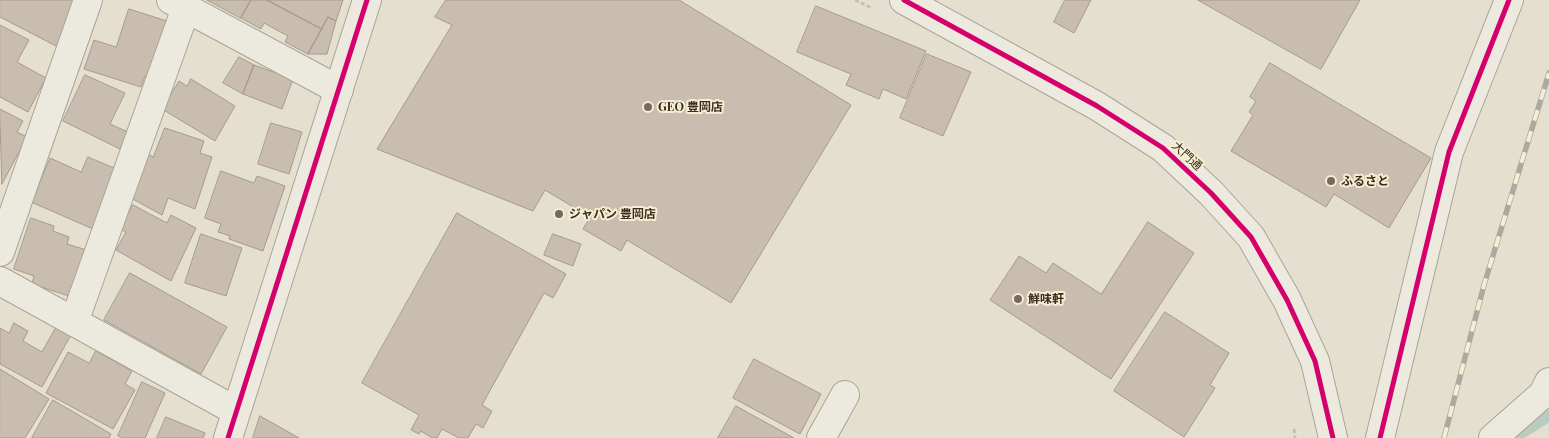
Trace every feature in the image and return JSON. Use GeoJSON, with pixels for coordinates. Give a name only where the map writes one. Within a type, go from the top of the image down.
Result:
{"type":"FeatureCollection","features":[{"type":"Feature","properties":{"kind":"street"},"geometry":{"type":"LineString","coordinates":[[0,252],[88,0]]}},
{"type":"Feature","properties":{"kind":"street"},"geometry":{"type":"LineString","coordinates":[[228,438],[367,0]]}},
{"type":"Feature","properties":{"kind":"street","name":"大門通"},"geometry":{"type":"LineString","coordinates":[[904,0],[1097,106],[1164,148],[1211,193],[1251,237],[1287,300],[1315,361],[1333,438]]}},
{"type":"Feature","properties":{"kind":"street"},"geometry":{"type":"LineString","coordinates":[[1380,438],[1449,152],[1509,0]]}},
{"type":"Feature","properties":{"kind":"street"},"geometry":{"type":"LineString","coordinates":[[74,322],[178,4],[339,90]]}},
{"type":"Feature","properties":{"kind":"street"},"geometry":{"type":"LineString","coordinates":[[0,281],[236,411]]}},
{"type":"Feature","properties":{"kind":"street"},"geometry":{"type":"LineString","coordinates":[[1493,438],[1547,390]]}},
{"type":"Feature","properties":{"kind":"street"},"geometry":{"type":"LineString","coordinates":[[821,438],[845,395]]}},
{"type":"Feature","properties":{"kind":"street"},"geometry":{"type":"LineString","coordinates":[[1333,438],[1353,438]]}},
{"type":"Feature","properties":{"kind":"path"},"geometry":{"type":"LineString","coordinates":[[855,0],[873,9]]}},
{"type":"Feature","properties":{"kind":"path"},"geometry":{"type":"LineString","coordinates":[[1294,424],[1295,438]]}},
{"type":"Feature","properties":{"kind":"building"},"geometry":{"type":"Polygon","coordinates":[[[0,0],[76,0],[58,47],[0,17],[0,0]]]}},
{"type":"Feature","properties":{"kind":"building"},"geometry":{"type":"Polygon","coordinates":[[[207,0],[251,0],[241,18],[207,0]]]}},
{"type":"Feature","properties":{"kind":"building"},"geometry":{"type":"Polygon","coordinates":[[[251,0],[267,0],[322,29],[308,54],[285,42],[288,36],[264,23],[261,29],[241,18],[251,0]]]}},
{"type":"Feature","properties":{"kind":"building"},"geometry":{"type":"Polygon","coordinates":[[[267,0],[343,0],[336,21],[328,17],[322,29],[267,0]]]}},
{"type":"Feature","properties":{"kind":"building"},"geometry":{"type":"Polygon","coordinates":[[[446,0],[679,0],[851,105],[731,303],[627,240],[621,251],[583,229],[590,217],[545,190],[533,211],[377,149],[452,25],[435,17],[446,0]]]}},
{"type":"Feature","properties":{"kind":"building"},"geometry":{"type":"Polygon","coordinates":[[[1065,0],[1091,0],[1074,33],[1054,22],[1065,0]]]}},
{"type":"Feature","properties":{"kind":"building"},"geometry":{"type":"Polygon","coordinates":[[[1198,0],[1360,0],[1321,69],[1198,0]]]}},
{"type":"Feature","properties":{"kind":"building"},"geometry":{"type":"Polygon","coordinates":[[[816,6],[926,51],[906,99],[883,89],[879,99],[846,85],[851,74],[797,52],[816,6]]]}},
{"type":"Feature","properties":{"kind":"building"},"geometry":{"type":"Polygon","coordinates":[[[129,9],[170,22],[152,78],[145,76],[141,87],[84,69],[94,40],[116,47],[129,9]]]}},
{"type":"Feature","properties":{"kind":"building"},"geometry":{"type":"Polygon","coordinates":[[[328,17],[336,21],[327,54],[308,54],[328,17]]]}},
{"type":"Feature","properties":{"kind":"building"},"geometry":{"type":"Polygon","coordinates":[[[0,25],[29,40],[17,62],[46,78],[28,112],[0,97],[0,25]]]}},
{"type":"Feature","properties":{"kind":"building"},"geometry":{"type":"Polygon","coordinates":[[[927,54],[971,72],[943,136],[900,118],[927,54]]]}},
{"type":"Feature","properties":{"kind":"building"},"geometry":{"type":"Polygon","coordinates":[[[239,57],[254,65],[243,94],[223,83],[239,57]]]}},
{"type":"Feature","properties":{"kind":"building"},"geometry":{"type":"Polygon","coordinates":[[[1270,63],[1431,158],[1389,228],[1334,194],[1326,207],[1231,151],[1253,115],[1249,112],[1256,101],[1250,97],[1270,63]]]}},
{"type":"Feature","properties":{"kind":"building"},"geometry":{"type":"Polygon","coordinates":[[[254,65],[293,79],[282,109],[243,94],[254,65]]]}},
{"type":"Feature","properties":{"kind":"building"},"geometry":{"type":"Polygon","coordinates":[[[85,75],[125,93],[110,124],[128,132],[120,149],[63,121],[85,75]]]}},
{"type":"Feature","properties":{"kind":"building"},"geometry":{"type":"Polygon","coordinates":[[[191,79],[235,106],[215,141],[162,109],[179,81],[187,86],[191,79]]]}},
{"type":"Feature","properties":{"kind":"building"},"geometry":{"type":"Polygon","coordinates":[[[0,109],[23,121],[17,132],[27,137],[2,184],[0,109]]]}},
{"type":"Feature","properties":{"kind":"building"},"geometry":{"type":"Polygon","coordinates":[[[271,123],[302,132],[289,174],[258,164],[271,123]]]}},
{"type":"Feature","properties":{"kind":"building"},"geometry":{"type":"Polygon","coordinates":[[[165,128],[204,141],[200,153],[212,157],[195,209],[168,198],[162,215],[129,197],[147,153],[153,157],[165,128]]]}},
{"type":"Feature","properties":{"kind":"building"},"geometry":{"type":"Polygon","coordinates":[[[88,157],[119,170],[93,229],[31,202],[50,158],[81,172],[88,157]]]}},
{"type":"Feature","properties":{"kind":"building"},"geometry":{"type":"Polygon","coordinates":[[[221,171],[254,183],[257,176],[285,186],[263,251],[229,239],[230,236],[218,232],[221,224],[205,218],[221,171]]]}},
{"type":"Feature","properties":{"kind":"building"},"geometry":{"type":"Polygon","coordinates":[[[133,205],[167,223],[171,215],[196,228],[171,281],[116,250],[126,232],[120,229],[133,205]]]}},
{"type":"Feature","properties":{"kind":"building"},"geometry":{"type":"Polygon","coordinates":[[[457,213],[566,274],[553,298],[544,293],[482,405],[492,411],[483,428],[476,424],[468,438],[459,438],[442,429],[437,438],[432,438],[421,431],[419,434],[411,430],[419,415],[362,383],[457,213]]]}},
{"type":"Feature","properties":{"kind":"building"},"geometry":{"type":"Polygon","coordinates":[[[31,218],[54,226],[53,231],[69,237],[67,244],[90,251],[75,298],[32,284],[34,276],[14,269],[31,218]]]}},
{"type":"Feature","properties":{"kind":"building"},"geometry":{"type":"Polygon","coordinates":[[[1148,222],[1194,253],[1111,379],[990,300],[1019,256],[1046,273],[1053,263],[1101,294],[1148,222]]]}},
{"type":"Feature","properties":{"kind":"building"},"geometry":{"type":"Polygon","coordinates":[[[201,234],[242,248],[226,296],[185,283],[201,234]]]}},
{"type":"Feature","properties":{"kind":"building"},"geometry":{"type":"Polygon","coordinates":[[[553,234],[581,244],[573,266],[544,255],[553,234]]]}},
{"type":"Feature","properties":{"kind":"building"},"geometry":{"type":"Polygon","coordinates":[[[130,273],[227,327],[201,374],[104,320],[130,273]]]}},
{"type":"Feature","properties":{"kind":"building"},"geometry":{"type":"Polygon","coordinates":[[[1165,312],[1229,353],[1210,385],[1215,388],[1184,437],[1114,391],[1165,312]]]}},
{"type":"Feature","properties":{"kind":"building"},"geometry":{"type":"Polygon","coordinates":[[[14,323],[28,331],[23,341],[42,352],[57,325],[72,333],[42,387],[0,364],[0,328],[9,333],[14,323]]]}},
{"type":"Feature","properties":{"kind":"building"},"geometry":{"type":"Polygon","coordinates":[[[96,351],[132,371],[125,384],[135,390],[113,429],[46,393],[68,352],[89,363],[96,351]]]}},
{"type":"Feature","properties":{"kind":"building"},"geometry":{"type":"Polygon","coordinates":[[[754,359],[821,394],[800,434],[733,398],[754,359]]]}},
{"type":"Feature","properties":{"kind":"building"},"geometry":{"type":"Polygon","coordinates":[[[0,369],[49,399],[25,438],[0,438],[0,369]]]}},
{"type":"Feature","properties":{"kind":"building"},"geometry":{"type":"Polygon","coordinates":[[[142,382],[165,393],[145,438],[123,438],[118,436],[142,382]]]}},
{"type":"Feature","properties":{"kind":"building"},"geometry":{"type":"Polygon","coordinates":[[[53,400],[111,434],[109,438],[32,438],[53,400]]]}},
{"type":"Feature","properties":{"kind":"building"},"geometry":{"type":"Polygon","coordinates":[[[736,406],[794,438],[718,438],[736,406]]]}},
{"type":"Feature","properties":{"kind":"building"},"geometry":{"type":"Polygon","coordinates":[[[260,416],[299,438],[253,438],[260,416]]]}},
{"type":"Feature","properties":{"kind":"building"},"geometry":{"type":"Polygon","coordinates":[[[166,417],[205,433],[203,438],[157,438],[166,417]]]}},
{"type":"Feature","properties":{"kind":"waterway"},"geometry":{"type":"LineString","coordinates":[[1514,438],[1549,416]]}},
{"type":"Feature","properties":{"kind":"railway"},"geometry":{"type":"LineString","coordinates":[[1444,438],[1484,285],[1549,73]]}},
{"type":"Feature","properties":{"kind":"cycle path"},"geometry":{"type":"LineString","coordinates":[[228,438],[367,0]]}},
{"type":"Feature","properties":{"kind":"cycle path"},"geometry":{"type":"LineString","coordinates":[[904,0],[1097,106],[1163,148],[1211,193],[1251,237],[1287,300],[1315,361],[1333,438]]}},
{"type":"Feature","properties":{"kind":"cycle path"},"geometry":{"type":"LineString","coordinates":[[1380,438],[1449,152],[1509,0]]}},
{"type":"Feature","properties":{"kind":"place","name":"GEO 豊岡店"},"geometry":{"type":"Point","coordinates":[648,107]}},
{"type":"Feature","properties":{"kind":"place","name":"ふるさと"},"geometry":{"type":"Point","coordinates":[1331,181]}},
{"type":"Feature","properties":{"kind":"place","name":"ジャパン 豊岡店"},"geometry":{"type":"Point","coordinates":[559,214]}},
{"type":"Feature","properties":{"kind":"place","name":"鮮味軒"},"geometry":{"type":"Point","coordinates":[1018,299]}}]}
